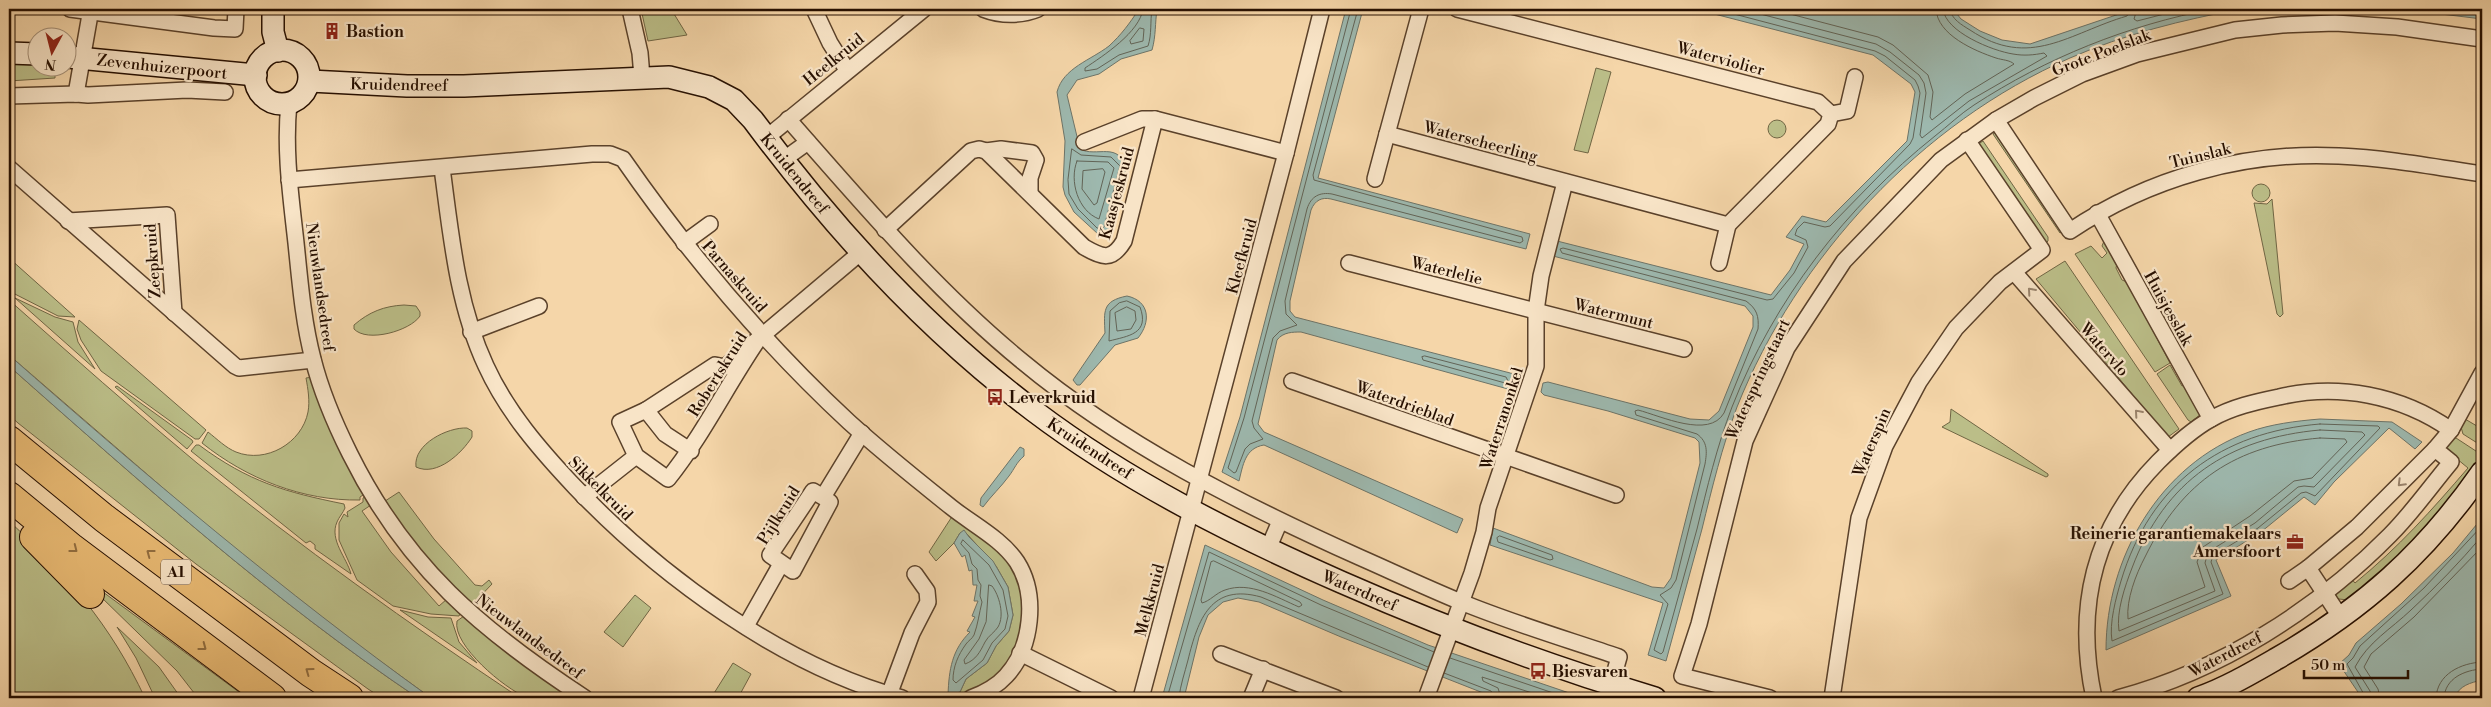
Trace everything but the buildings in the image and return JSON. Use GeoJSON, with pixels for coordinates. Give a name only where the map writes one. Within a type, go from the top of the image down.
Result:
{"type":"FeatureCollection","features":[{"type":"Feature","properties":{"kind":"highway","name":"A1"},"geometry":{"type":"LineString","coordinates":[[9,440],[104,518],[311,673],[349,698]]}},
{"type":"Feature","properties":{"kind":"highway","name":"A1"},"geometry":{"type":"LineString","coordinates":[[9,496],[72,548],[272,698]]}},
{"type":"Feature","properties":{"kind":"highway"},"geometry":{"type":"LineString","coordinates":[[9,512],[90,594]]}},
{"type":"Feature","properties":{"kind":"street"},"geometry":{"type":"LineString","coordinates":[[70,9],[235,29],[236,9]]}},
{"type":"Feature","properties":{"kind":"street"},"geometry":{"type":"LineString","coordinates":[[273,9],[276,41],[263,59],[256,75],[256,83],[265,98],[280,104],[289,103],[299,99],[310,81],[309,72],[301,58],[276,41]]}},
{"type":"Feature","properties":{"kind":"street"},"geometry":{"type":"LineString","coordinates":[[630,9],[640,53],[642,77]]}},
{"type":"Feature","properties":{"kind":"street"},"geometry":{"type":"LineString","coordinates":[[814,9],[830,43],[846,70]]}},
{"type":"Feature","properties":{"kind":"street","name":"Heelkruid"},"geometry":{"type":"LineString","coordinates":[[766,138],[846,70],[924,9]]}},
{"type":"Feature","properties":{"kind":"street"},"geometry":{"type":"LineString","coordinates":[[983,9],[1004,14],[1018,14],[1038,9]]}},
{"type":"Feature","properties":{"kind":"street","name":"Kleefkruid"},"geometry":{"type":"LineString","coordinates":[[1191,511],[1286,153],[1322,9]]}},
{"type":"Feature","properties":{"kind":"street"},"geometry":{"type":"LineString","coordinates":[[1375,180],[1421,9]]}},
{"type":"Feature","properties":{"kind":"street","name":"Waterviolier"},"geometry":{"type":"LineString","coordinates":[[1457,9],[1598,43],[1818,102],[1831,114]]}},
{"type":"Feature","properties":{"kind":"street"},"geometry":{"type":"LineString","coordinates":[[78,51],[91,11]]}},
{"type":"Feature","properties":{"kind":"street","name":"Grote Poelslak"},"geometry":{"type":"LineString","coordinates":[[1980,131],[2034,98],[2089,71],[2137,54],[2235,30],[2282,25],[2335,23],[2397,27],[2482,39]]}},
{"type":"Feature","properties":{"kind":"street"},"geometry":{"type":"LineString","coordinates":[[9,53],[28,54]]}},
{"type":"Feature","properties":{"kind":"street","name":"Zevenhuizerpoort"},"geometry":{"type":"LineString","coordinates":[[78,57],[256,75]]}},
{"type":"Feature","properties":{"kind":"street","name":"Kruidendreef"},"geometry":{"type":"LineString","coordinates":[[310,81],[407,86],[464,86],[668,77],[709,87],[734,100],[860,253],[942,334],[1028,406],[1120,469],[1191,511]]}},
{"type":"Feature","properties":{"kind":"street"},"geometry":{"type":"LineString","coordinates":[[1719,263],[1728,225],[1828,124],[1831,114],[1848,111],[1854,77]]}},
{"type":"Feature","properties":{"kind":"street"},"geometry":{"type":"LineString","coordinates":[[76,78],[76,94]]}},
{"type":"Feature","properties":{"kind":"street"},"geometry":{"type":"LineString","coordinates":[[9,96],[204,90],[225,92]]}},
{"type":"Feature","properties":{"kind":"street","name":"Nieuwlandsedreef"},"geometry":{"type":"LineString","coordinates":[[289,103],[287,122],[289,180],[300,285],[313,360],[331,412],[358,471],[385,516],[413,556],[451,596],[498,638],[585,698]]}},
{"type":"Feature","properties":{"kind":"street","name":"Kruidendreef"},"geometry":{"type":"LineString","coordinates":[[788,119],[885,230],[953,301],[1024,363],[1084,408],[1199,480]]}},
{"type":"Feature","properties":{"kind":"street","name":"Kaasjeskruid"},"geometry":{"type":"LineString","coordinates":[[1084,142],[1142,119],[1155,119],[1286,153]]}},
{"type":"Feature","properties":{"kind":"street","name":"Kaasjeskruid"},"geometry":{"type":"LineString","coordinates":[[986,151],[1030,192],[1084,248],[1098,255],[1108,256],[1117,252],[1124,241],[1155,119]]}},
{"type":"Feature","properties":{"kind":"street","name":"Tuinslak"},"geometry":{"type":"LineString","coordinates":[[1996,120],[2070,230],[2097,213],[2162,182],[2198,172],[2272,158],[2339,156],[2482,174]]}},
{"type":"Feature","properties":{"kind":"street","name":"Waterspringstaart"},"geometry":{"type":"LineString","coordinates":[[1770,698],[1682,676],[1699,624],[1745,441],[1792,340],[1844,261],[1941,160],[1980,131]]}},
{"type":"Feature","properties":{"kind":"street","name":"Waterscheerling"},"geometry":{"type":"LineString","coordinates":[[1387,134],[1565,182]]}},
{"type":"Feature","properties":{"kind":"street","name":"Waterspin"},"geometry":{"type":"LineString","coordinates":[[1832,698],[1859,518],[1885,446],[1919,382],[1956,328],[2000,282],[2042,250],[1967,140]]}},
{"type":"Feature","properties":{"kind":"street"},"geometry":{"type":"LineString","coordinates":[[783,160],[808,142]]}},
{"type":"Feature","properties":{"kind":"street"},"geometry":{"type":"LineString","coordinates":[[885,230],[971,151],[1001,149],[1032,153],[1036,160],[1030,178],[1030,192]]}},
{"type":"Feature","properties":{"kind":"street","name":"Parnaskruid"},"geometry":{"type":"LineString","coordinates":[[289,180],[610,154],[623,159],[684,243],[794,369],[862,433],[1006,549],[1018,564],[1027,589],[1030,619],[1020,653]]}},
{"type":"Feature","properties":{"kind":"street","name":"Zeepkruid"},"geometry":{"type":"LineString","coordinates":[[9,168],[239,368],[313,360]]}},
{"type":"Feature","properties":{"kind":"street","name":"Sikkelkruid"},"geometry":{"type":"LineString","coordinates":[[442,168],[452,249],[471,332],[487,368],[509,407],[548,460],[584,497],[666,571],[746,626],[820,667],[896,697]]}},
{"type":"Feature","properties":{"kind":"street"},"geometry":{"type":"LineString","coordinates":[[1565,182],[1728,225]]}},
{"type":"Feature","properties":{"kind":"street","name":"Waterranonkel"},"geometry":{"type":"LineString","coordinates":[[1462,602],[1480,548],[1488,508],[1507,457],[1536,366],[1536,311],[1541,276],[1565,182]]}},
{"type":"Feature","properties":{"kind":"street","name":"Huisjesslak"},"geometry":{"type":"LineString","coordinates":[[2097,213],[2211,419]]}},
{"type":"Feature","properties":{"kind":"street","name":"Zeepkruid"},"geometry":{"type":"LineString","coordinates":[[68,221],[167,214],[174,313]]}},
{"type":"Feature","properties":{"kind":"street"},"geometry":{"type":"LineString","coordinates":[[684,243],[710,224]]}},
{"type":"Feature","properties":{"kind":"street"},"geometry":{"type":"LineString","coordinates":[[762,334],[860,253]]}},
{"type":"Feature","properties":{"kind":"street","name":"Waterlelie"},"geometry":{"type":"LineString","coordinates":[[1349,263],[1536,311]]}},
{"type":"Feature","properties":{"kind":"street","name":"Watervlo"},"geometry":{"type":"LineString","coordinates":[[2014,272],[2170,450]]}},
{"type":"Feature","properties":{"kind":"street"},"geometry":{"type":"LineString","coordinates":[[471,332],[539,306]]}},
{"type":"Feature","properties":{"kind":"street","name":"Watermunt"},"geometry":{"type":"LineString","coordinates":[[1536,311],[1684,349]]}},
{"type":"Feature","properties":{"kind":"street","name":"Robertskruid"},"geometry":{"type":"LineString","coordinates":[[762,334],[741,363],[690,451],[668,479],[636,456],[620,422],[646,410],[715,365],[725,366],[762,334]]}},
{"type":"Feature","properties":{"kind":"street"},"geometry":{"type":"LineString","coordinates":[[2289,581],[2308,568],[2357,527],[2436,449],[2451,430],[2482,373]]}},
{"type":"Feature","properties":{"kind":"street","name":"Waterdrieblad"},"geometry":{"type":"LineString","coordinates":[[1292,381],[1616,496]]}},
{"type":"Feature","properties":{"kind":"street"},"geometry":{"type":"LineString","coordinates":[[2094,698],[2088,670],[2086,632],[2089,593],[2098,556],[2106,535],[2128,496],[2187,434],[2211,419],[2252,402],[2294,394],[2337,390],[2376,395],[2432,417],[2451,430]]}},
{"type":"Feature","properties":{"kind":"street"},"geometry":{"type":"LineString","coordinates":[[646,410],[664,434],[690,451]]}},
{"type":"Feature","properties":{"kind":"street","name":"Pijlkruid"},"geometry":{"type":"LineString","coordinates":[[823,497],[862,433]]}},
{"type":"Feature","properties":{"kind":"street","name":"Waterdreef"},"geometry":{"type":"LineString","coordinates":[[2118,698],[2152,688],[2207,664],[2269,631],[2306,607],[2390,535],[2451,462],[2436,449]]}},
{"type":"Feature","properties":{"kind":"street"},"geometry":{"type":"LineString","coordinates":[[584,497],[636,456]]}},
{"type":"Feature","properties":{"kind":"street","name":"Waterdreef"},"geometry":{"type":"LineString","coordinates":[[2198,698],[2226,688],[2323,632],[2342,618],[2381,586],[2422,548],[2459,505],[2482,472]]}},
{"type":"Feature","properties":{"kind":"street","name":"Waterdreef"},"geometry":{"type":"LineString","coordinates":[[1199,480],[1280,521],[1462,602],[1619,657],[1611,685]]}},
{"type":"Feature","properties":{"kind":"street","name":"Pijlkruid"},"geometry":{"type":"LineString","coordinates":[[813,491],[823,497],[830,502],[793,571],[770,555],[813,491]]}},
{"type":"Feature","properties":{"kind":"street","name":"Waterdreef"},"geometry":{"type":"LineString","coordinates":[[1191,511],[1449,638],[1655,698]]}},
{"type":"Feature","properties":{"kind":"street","name":"Melkkruid"},"geometry":{"type":"LineString","coordinates":[[1141,698],[1191,511]]}},
{"type":"Feature","properties":{"kind":"street"},"geometry":{"type":"LineString","coordinates":[[1268,549],[1280,521]]}},
{"type":"Feature","properties":{"kind":"street","name":"Pijlkruid"},"geometry":{"type":"LineString","coordinates":[[746,626],[781,564]]}},
{"type":"Feature","properties":{"kind":"street"},"geometry":{"type":"LineString","coordinates":[[2308,568],[2323,593],[2342,618]]}},
{"type":"Feature","properties":{"kind":"street"},"geometry":{"type":"LineString","coordinates":[[896,697],[912,632],[928,602],[927,591],[915,574]]}},
{"type":"Feature","properties":{"kind":"street"},"geometry":{"type":"LineString","coordinates":[[1426,698],[1462,602]]}},
{"type":"Feature","properties":{"kind":"street"},"geometry":{"type":"LineString","coordinates":[[972,698],[984,693],[1006,676],[1020,653],[1111,698]]}},
{"type":"Feature","properties":{"kind":"street"},"geometry":{"type":"LineString","coordinates":[[1221,654],[1336,698]]}},
{"type":"Feature","properties":{"kind":"street"},"geometry":{"type":"LineString","coordinates":[[1251,698],[1263,669]]}},
{"type":"Feature","properties":{"kind":"green space"},"geometry":{"type":"Polygon","coordinates":[[[641,9],[671,9],[687,35],[648,41],[641,9]]]}},
{"type":"Feature","properties":{"kind":"green space"},"geometry":{"type":"Polygon","coordinates":[[[9,60],[28,63],[28,78],[55,78],[9,81],[9,60]]]}},
{"type":"Feature","properties":{"kind":"green space"},"geometry":{"type":"Polygon","coordinates":[[[1596,68],[1611,72],[1588,153],[1574,150],[1596,68]]]}},
{"type":"Feature","properties":{"kind":"green space"},"geometry":{"type":"Polygon","coordinates":[[[1773,120],[1781,120],[1786,125],[1784,136],[1773,138],[1768,133],[1768,125],[1773,120]]]}},
{"type":"Feature","properties":{"kind":"green space"},"geometry":{"type":"Polygon","coordinates":[[[1997,131],[2066,229],[2060,233],[1993,134],[1997,131]]]}},
{"type":"Feature","properties":{"kind":"green space"},"geometry":{"type":"Polygon","coordinates":[[[1983,141],[2048,237],[2048,241],[2045,244],[1977,145],[1983,141]]]}},
{"type":"Feature","properties":{"kind":"green space"},"geometry":{"type":"Polygon","coordinates":[[[2261,184],[2267,187],[2270,193],[2267,199],[2261,202],[2255,199],[2252,193],[2255,187],[2261,184]]]}},
{"type":"Feature","properties":{"kind":"green space"},"geometry":{"type":"Polygon","coordinates":[[[2272,199],[2283,314],[2280,317],[2277,314],[2254,203],[2267,204],[2272,199]]]}},
{"type":"Feature","properties":{"kind":"green space"},"geometry":{"type":"Polygon","coordinates":[[[2106,236],[2117,263],[2116,268],[2122,280],[2127,282],[2170,363],[2155,372],[2075,254],[2091,246],[2102,258],[2107,253],[2102,246],[2106,236]]]}},
{"type":"Feature","properties":{"kind":"green space"},"geometry":{"type":"Polygon","coordinates":[[[9,258],[75,317],[58,316],[9,291],[9,258]]]}},
{"type":"Feature","properties":{"kind":"green space"},"geometry":{"type":"Polygon","coordinates":[[[2065,261],[2179,429],[2168,437],[2036,279],[2065,261]]]}},
{"type":"Feature","properties":{"kind":"green space"},"geometry":{"type":"Polygon","coordinates":[[[15,298],[55,317],[73,322],[78,342],[95,369],[15,298]]]}},
{"type":"Feature","properties":{"kind":"green space"},"geometry":{"type":"Polygon","coordinates":[[[9,300],[149,423],[236,494],[356,584],[520,698],[431,698],[358,645],[229,545],[9,355],[9,300]]]}},
{"type":"Feature","properties":{"kind":"green space"},"geometry":{"type":"Polygon","coordinates":[[[404,305],[416,306],[420,312],[420,316],[407,326],[378,335],[360,333],[354,329],[354,325],[371,313],[383,308],[404,305]]]}},
{"type":"Feature","properties":{"kind":"green space"},"geometry":{"type":"Polygon","coordinates":[[[79,320],[206,430],[199,439],[195,439],[101,371],[81,340],[77,329],[79,320]]]}},
{"type":"Feature","properties":{"kind":"green space"},"geometry":{"type":"Polygon","coordinates":[[[2170,365],[2182,386],[2186,384],[2201,414],[2191,422],[2157,374],[2170,365]]]}},
{"type":"Feature","properties":{"kind":"green space"},"geometry":{"type":"Polygon","coordinates":[[[9,366],[208,539],[311,621],[418,698],[382,698],[368,689],[196,564],[18,423],[9,415],[9,366]]]}},
{"type":"Feature","properties":{"kind":"green space"},"geometry":{"type":"Polygon","coordinates":[[[313,377],[366,493],[360,497],[360,500],[318,497],[276,485],[238,467],[202,443],[208,432],[229,448],[247,455],[270,453],[281,448],[298,433],[304,423],[309,404],[306,378],[313,377]]]}},
{"type":"Feature","properties":{"kind":"green space"},"geometry":{"type":"Polygon","coordinates":[[[117,386],[193,442],[187,449],[115,387],[117,386]]]}},
{"type":"Feature","properties":{"kind":"green space"},"geometry":{"type":"Polygon","coordinates":[[[1951,409],[2048,474],[2048,476],[2046,477],[1942,427],[1950,422],[1951,409]]]}},
{"type":"Feature","properties":{"kind":"green space"},"geometry":{"type":"Polygon","coordinates":[[[2465,419],[2482,429],[2482,446],[2463,434],[2461,427],[2465,419]]]}},
{"type":"Feature","properties":{"kind":"green space"},"geometry":{"type":"Polygon","coordinates":[[[467,428],[472,431],[472,437],[462,450],[448,462],[432,469],[416,467],[420,451],[433,438],[451,430],[467,428]]]}},
{"type":"Feature","properties":{"kind":"green space"},"geometry":{"type":"Polygon","coordinates":[[[2456,438],[2482,455],[2482,459],[2446,512],[2418,543],[2348,600],[2339,599],[2334,595],[2349,576],[2355,583],[2386,556],[2428,514],[2468,468],[2445,449],[2448,439],[2456,438]]]}},
{"type":"Feature","properties":{"kind":"green space"},"geometry":{"type":"Polygon","coordinates":[[[196,445],[199,445],[234,468],[268,484],[303,495],[344,504],[345,508],[337,522],[335,535],[351,574],[315,549],[315,545],[310,541],[306,543],[191,451],[196,445]]]}},
{"type":"Feature","properties":{"kind":"green space"},"geometry":{"type":"Polygon","coordinates":[[[399,492],[434,539],[475,585],[482,586],[489,580],[492,584],[471,606],[457,594],[382,503],[399,492]]]}},
{"type":"Feature","properties":{"kind":"green space"},"geometry":{"type":"Polygon","coordinates":[[[366,496],[371,505],[362,511],[391,552],[439,606],[447,599],[461,612],[459,616],[431,614],[393,606],[357,580],[339,540],[339,523],[344,514],[348,517],[347,512],[363,502],[363,498],[366,496]]]}},
{"type":"Feature","properties":{"kind":"green space"},"geometry":{"type":"Polygon","coordinates":[[[953,515],[987,540],[1009,562],[1020,584],[1023,598],[1023,613],[1017,646],[1005,668],[978,688],[948,698],[948,695],[960,692],[966,679],[987,663],[996,646],[1009,631],[1013,615],[1008,587],[996,566],[967,534],[960,533],[954,543],[936,561],[929,552],[953,515]]]}},
{"type":"Feature","properties":{"kind":"green space"},"geometry":{"type":"Polygon","coordinates":[[[9,521],[50,561],[86,602],[132,671],[145,698],[9,698],[9,521]]]}},
{"type":"Feature","properties":{"kind":"green space"},"geometry":{"type":"Polygon","coordinates":[[[103,592],[247,698],[198,698],[177,671],[99,595],[103,592]]]}},
{"type":"Feature","properties":{"kind":"green space"},"geometry":{"type":"Polygon","coordinates":[[[635,595],[651,608],[623,647],[604,632],[635,595]]]}},
{"type":"Feature","properties":{"kind":"green space"},"geometry":{"type":"Polygon","coordinates":[[[400,610],[428,617],[451,618],[459,642],[477,663],[400,610]]]}},
{"type":"Feature","properties":{"kind":"green space"},"geometry":{"type":"Polygon","coordinates":[[[464,616],[571,694],[568,698],[541,700],[526,697],[494,676],[463,642],[458,631],[457,621],[464,616]]]}},
{"type":"Feature","properties":{"kind":"green space"},"geometry":{"type":"Polygon","coordinates":[[[117,627],[159,667],[181,698],[155,698],[136,658],[117,627]]]}},
{"type":"Feature","properties":{"kind":"green space"},"geometry":{"type":"Polygon","coordinates":[[[733,663],[751,674],[738,698],[711,698],[733,663]]]}},
{"type":"Feature","properties":{"kind":"water"},"geometry":{"type":"Polygon","coordinates":[[[1139,9],[1157,9],[1152,50],[1121,59],[1099,74],[1077,80],[1067,95],[1080,149],[1119,155],[1126,170],[1109,230],[1098,234],[1074,212],[1065,195],[1063,187],[1065,141],[1057,92],[1065,77],[1078,65],[1109,46],[1125,29],[1139,9]]]}},
{"type":"Feature","properties":{"kind":"water"},"geometry":{"type":"Polygon","coordinates":[[[1346,9],[1363,9],[1318,178],[1530,234],[1526,249],[1325,198],[1317,202],[1311,210],[1290,301],[1290,311],[1295,317],[1514,374],[1511,388],[1508,389],[1301,332],[1288,333],[1282,335],[1277,340],[1258,424],[1264,432],[1463,519],[1457,533],[1264,445],[1249,453],[1239,481],[1222,472],[1240,417],[1346,9]]]}},
{"type":"Feature","properties":{"kind":"water"},"geometry":{"type":"Polygon","coordinates":[[[1695,9],[1953,9],[1961,19],[1980,31],[2002,40],[2030,44],[2134,9],[2241,9],[2175,23],[2091,49],[2015,86],[1964,119],[1915,157],[1870,201],[1829,248],[1793,298],[1762,352],[1737,407],[1718,468],[1666,661],[1648,655],[1663,603],[1490,545],[1493,528],[1652,587],[1664,588],[1671,578],[1700,463],[1699,442],[1695,438],[1608,411],[1544,395],[1541,392],[1543,383],[1548,382],[1690,419],[1709,420],[1719,411],[1753,327],[1753,316],[1745,306],[1553,256],[1557,241],[1771,295],[1790,270],[1804,244],[1786,237],[1802,216],[1826,222],[1907,141],[1915,92],[1911,84],[1873,55],[1695,9]]]}},
{"type":"Feature","properties":{"kind":"water"},"geometry":{"type":"Polygon","coordinates":[[[2400,9],[2482,9],[2482,19],[2400,9]]]}},
{"type":"Feature","properties":{"kind":"water"},"geometry":{"type":"Polygon","coordinates":[[[1127,296],[1140,302],[1144,307],[1146,319],[1142,332],[1138,338],[1115,345],[1080,385],[1077,385],[1073,380],[1105,333],[1104,319],[1106,308],[1113,301],[1127,296]]]}},
{"type":"Feature","properties":{"kind":"water"},"geometry":{"type":"Polygon","coordinates":[[[9,355],[216,532],[322,617],[431,698],[418,698],[364,660],[311,621],[208,539],[9,366],[9,355]]]}},
{"type":"Feature","properties":{"kind":"water"},"geometry":{"type":"Polygon","coordinates":[[[2320,419],[2392,422],[2422,442],[2415,449],[2389,428],[2334,482],[2315,505],[2304,497],[2261,532],[2216,560],[2231,596],[2106,650],[2108,616],[2116,582],[2128,549],[2144,518],[2165,491],[2189,467],[2217,447],[2249,432],[2284,423],[2320,419]]]}},
{"type":"Feature","properties":{"kind":"water"},"geometry":{"type":"Polygon","coordinates":[[[1020,447],[1024,449],[1024,456],[983,507],[980,505],[981,498],[1020,447]]]}},
{"type":"Feature","properties":{"kind":"water"},"geometry":{"type":"Polygon","coordinates":[[[2482,518],[2482,680],[2462,687],[2454,698],[2362,698],[2339,664],[2349,655],[2356,643],[2401,604],[2453,553],[2482,518]]]}},
{"type":"Feature","properties":{"kind":"water"},"geometry":{"type":"Polygon","coordinates":[[[964,530],[993,561],[1008,587],[1013,615],[1009,631],[996,646],[987,663],[966,679],[960,692],[948,695],[949,677],[955,653],[970,632],[967,631],[975,617],[972,616],[978,601],[974,601],[977,585],[973,585],[972,570],[969,571],[965,555],[962,557],[954,543],[964,530]]]}},
{"type":"Feature","properties":{"kind":"water"},"geometry":{"type":"Polygon","coordinates":[[[1205,545],[1323,600],[1428,645],[1584,698],[1496,698],[1341,637],[1259,602],[1238,598],[1223,602],[1208,615],[1199,637],[1184,698],[1162,698],[1205,545]]]}},
{"type":"Feature","properties":{"kind":"place","name":"Bastion"},"geometry":{"type":"Point","coordinates":[332,31]}},
{"type":"Feature","properties":{"kind":"place","name":"Leverkruid"},"geometry":{"type":"Point","coordinates":[995,397]}},
{"type":"Feature","properties":{"kind":"place","name":"Reinerie garantiemakelaars Amersfoort"},"geometry":{"type":"Point","coordinates":[2295,542]}},
{"type":"Feature","properties":{"kind":"place","name":"Biesvaren"},"geometry":{"type":"Point","coordinates":[1538,671]}}]}
